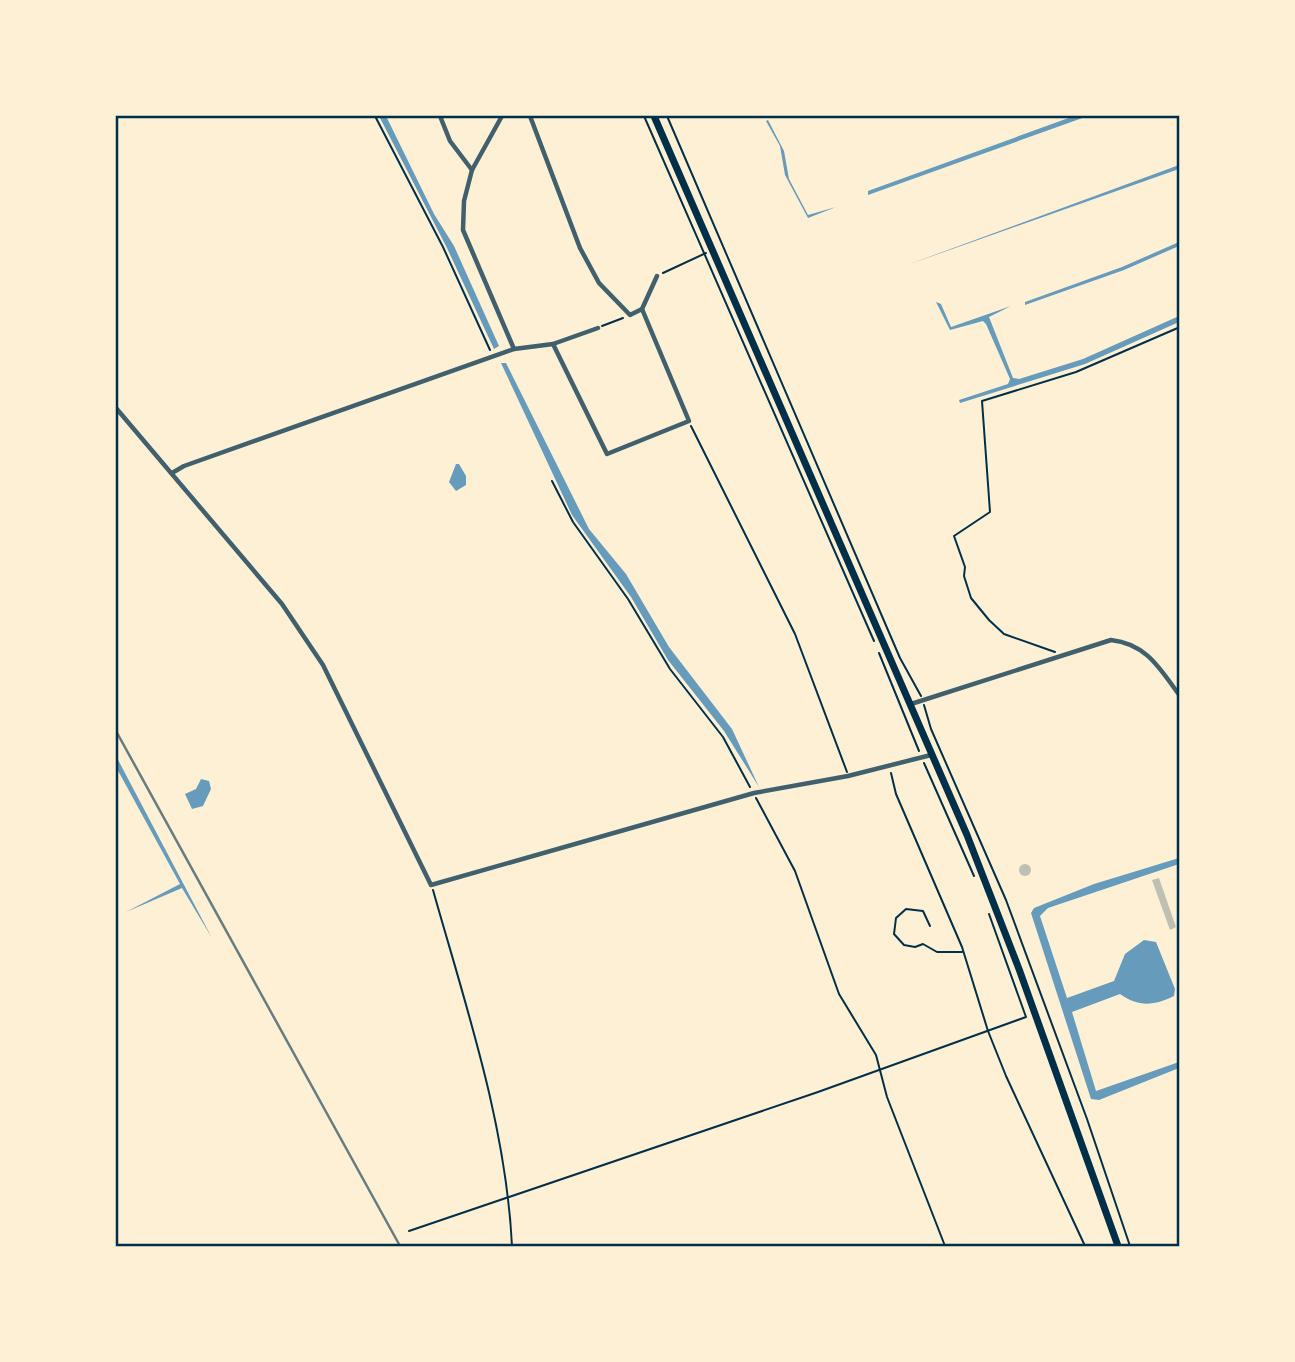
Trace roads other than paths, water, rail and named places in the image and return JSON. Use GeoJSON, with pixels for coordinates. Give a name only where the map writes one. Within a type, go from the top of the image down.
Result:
{"type":"FeatureCollection","features":[{"type":"Feature","properties":{"kind":"main road"},"geometry":{"type":"LineString","coordinates":[[654,116],[910,704],[1015,958],[1118,1247]]}},
{"type":"Feature","properties":{"kind":"street"},"geometry":{"type":"LineString","coordinates":[[440,116],[450,141],[472,170]]}},
{"type":"Feature","properties":{"kind":"street"},"geometry":{"type":"LineString","coordinates":[[502,116],[472,170],[464,201],[464,238],[514,349]]}},
{"type":"Feature","properties":{"kind":"street"},"geometry":{"type":"LineString","coordinates":[[530,116],[580,248],[599,283],[630,315],[642,309],[657,276]]}},
{"type":"Feature","properties":{"kind":"street"},"geometry":{"type":"LineString","coordinates":[[553,344],[607,454],[689,422],[642,309]]}},
{"type":"Feature","properties":{"kind":"street"},"geometry":{"type":"LineString","coordinates":[[172,473],[184,466],[514,349],[553,344],[598,328]]}},
{"type":"Feature","properties":{"kind":"street"},"geometry":{"type":"LineString","coordinates":[[116,408],[282,604],[323,665],[431,885],[754,793],[890,767],[931,755]]}},
{"type":"Feature","properties":{"kind":"street"},"geometry":{"type":"LineString","coordinates":[[910,704],[1102,641],[1127,643],[1152,657],[1180,696]]}},
{"type":"Feature","properties":{"kind":"water"},"geometry":{"type":"Polygon","coordinates":[[[379,116],[386,116],[434,214],[454,246],[499,346],[494,349],[447,248],[379,116]]]}},
{"type":"Feature","properties":{"kind":"water"},"geometry":{"type":"Polygon","coordinates":[[[1074,116],[1088,116],[868,195],[868,191],[1074,116]]]}},
{"type":"Feature","properties":{"kind":"water"},"geometry":{"type":"Polygon","coordinates":[[[768,120],[784,151],[789,179],[808,215],[836,207],[808,218],[785,175],[780,146],[766,121],[768,120]]]}},
{"type":"Feature","properties":{"kind":"water"},"geometry":{"type":"Polygon","coordinates":[[[1179,165],[1179,169],[907,265],[1179,165]]]}},
{"type":"Feature","properties":{"kind":"water"},"geometry":{"type":"Polygon","coordinates":[[[1179,242],[1179,246],[1124,270],[1025,305],[1025,302],[1122,267],[1179,242]]]}},
{"type":"Feature","properties":{"kind":"water"},"geometry":{"type":"Polygon","coordinates":[[[936,302],[941,304],[951,327],[1011,306],[989,317],[1013,378],[1019,379],[1083,359],[1179,316],[1179,322],[1085,364],[960,403],[959,400],[1008,384],[1010,379],[986,324],[983,321],[950,330],[936,302]]]}},
{"type":"Feature","properties":{"kind":"water"},"geometry":{"type":"Polygon","coordinates":[[[501,363],[506,363],[589,529],[626,574],[669,647],[732,729],[759,787],[724,731],[668,660],[631,597],[572,515],[501,363]]]}},
{"type":"Feature","properties":{"kind":"water"},"geometry":{"type":"Polygon","coordinates":[[[456,464],[459,464],[466,476],[466,485],[456,491],[449,482],[456,464]]]}},
{"type":"Feature","properties":{"kind":"water"},"geometry":{"type":"Polygon","coordinates":[[[116,756],[212,938],[182,888],[126,912],[180,884],[116,767],[116,756]]]}},
{"type":"Feature","properties":{"kind":"water"},"geometry":{"type":"Polygon","coordinates":[[[201,779],[209,781],[211,789],[203,806],[192,809],[185,794],[196,789],[201,779]]]}},
{"type":"Feature","properties":{"kind":"water"},"geometry":{"type":"Polygon","coordinates":[[[1179,858],[1179,864],[1048,908],[1040,916],[1067,998],[1114,981],[1125,954],[1144,940],[1156,942],[1175,989],[1174,996],[1160,1002],[1140,1003],[1120,994],[1072,1012],[1096,1091],[1179,1062],[1179,1068],[1099,1100],[1091,1099],[1031,913],[1034,908],[1094,884],[1179,858]]]}},
{"type":"Feature","properties":{"kind":"railway"},"geometry":{"type":"LineString","coordinates":[[116,731],[400,1246]]}}]}
